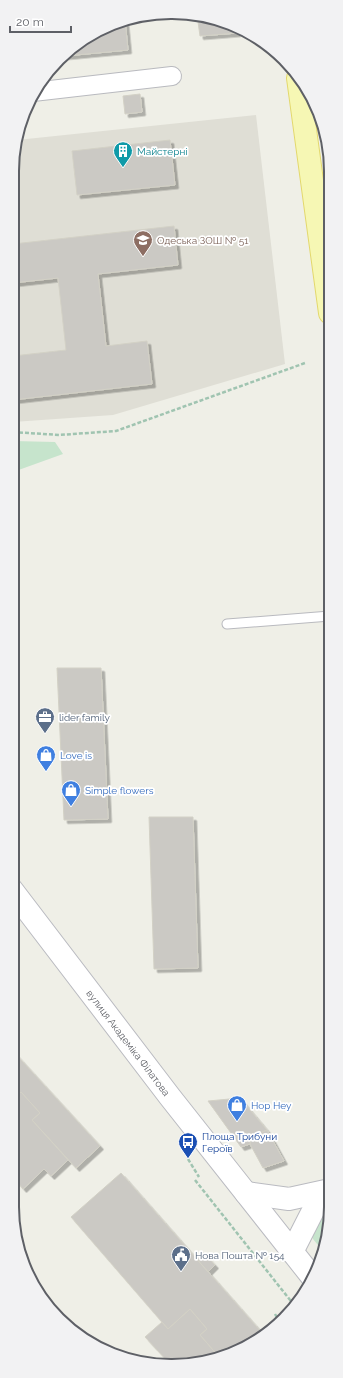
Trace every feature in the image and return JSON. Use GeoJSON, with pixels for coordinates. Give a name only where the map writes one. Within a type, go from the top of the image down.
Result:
{"type":"FeatureCollection","features":[{"type":"Feature","properties":{"kind":"main road"},"geometry":{"type":"LineString","coordinates":[[299,89],[324,269]]}},
{"type":"Feature","properties":{"kind":"main road","name":"вулиця Академіка Філатова"},"geometry":{"type":"LineString","coordinates":[[19,899],[170,1097],[309,1273]]}},
{"type":"Feature","properties":{"kind":"main road"},"geometry":{"type":"LineString","coordinates":[[246,1193],[289,1199],[324,1192]]}},
{"type":"Feature","properties":{"kind":"main road"},"geometry":{"type":"LineString","coordinates":[[292,1252],[324,1196]]}},
{"type":"Feature","properties":{"kind":"street"},"geometry":{"type":"LineString","coordinates":[[42,91],[172,76]]}},
{"type":"Feature","properties":{"kind":"lane"},"geometry":{"type":"LineString","coordinates":[[227,624],[324,616]]}},
{"type":"Feature","properties":{"kind":"path"},"geometry":{"type":"LineString","coordinates":[[19,432],[59,435],[116,431],[305,362]]}},
{"type":"Feature","properties":{"kind":"path"},"geometry":{"type":"LineString","coordinates":[[188,1160],[199,1177]]}},
{"type":"Feature","properties":{"kind":"path"},"geometry":{"type":"LineString","coordinates":[[195,1180],[291,1300]]}},
{"type":"Feature","properties":{"kind":"shaded area","name":"Одеська ЗОШ № 51"},"geometry":{"type":"Polygon","coordinates":[[[256,115],[285,364],[113,415],[19,422],[19,162],[23,139],[256,115]]]}},
{"type":"Feature","properties":{"kind":"green space"},"geometry":{"type":"Polygon","coordinates":[[[19,441],[55,442],[63,454],[19,470],[19,441]]]}},
{"type":"Feature","properties":{"kind":"green space"},"geometry":{"type":"Polygon","coordinates":[[[324,1218],[319,1246],[313,1239],[311,1232],[316,1221],[324,1218]]]}},
{"type":"Feature","properties":{"kind":"building"},"geometry":{"type":"Polygon","coordinates":[[[198,21],[221,27],[235,33],[200,36],[198,21]]]}},
{"type":"Feature","properties":{"kind":"building"},"geometry":{"type":"Polygon","coordinates":[[[126,26],[128,50],[73,55],[95,39],[126,26]]]}},
{"type":"Feature","properties":{"kind":"building"},"geometry":{"type":"Polygon","coordinates":[[[140,94],[142,112],[125,114],[123,96],[140,94]]]}},
{"type":"Feature","properties":{"kind":"building","name":"Майстерні"},"geometry":{"type":"Polygon","coordinates":[[[170,140],[175,185],[77,195],[72,151],[170,140]]]}},
{"type":"Feature","properties":{"kind":"building"},"geometry":{"type":"Polygon","coordinates":[[[174,226],[178,265],[98,274],[106,346],[147,341],[152,384],[19,399],[19,355],[66,350],[58,278],[19,282],[19,243],[174,226]]]}},
{"type":"Feature","properties":{"kind":"building"},"geometry":{"type":"Polygon","coordinates":[[[57,668],[101,668],[108,819],[64,820],[57,668]]]}},
{"type":"Feature","properties":{"kind":"building"},"geometry":{"type":"Polygon","coordinates":[[[149,817],[193,817],[198,968],[154,969],[149,817]]]}},
{"type":"Feature","properties":{"kind":"building"},"geometry":{"type":"Polygon","coordinates":[[[19,1058],[100,1146],[76,1168],[32,1120],[40,1113],[21,1092],[19,1094],[19,1058]]]}},
{"type":"Feature","properties":{"kind":"building"},"geometry":{"type":"Polygon","coordinates":[[[21,1092],[40,1113],[32,1120],[68,1160],[51,1176],[44,1169],[23,1189],[19,1184],[19,1094],[21,1092]]]}},
{"type":"Feature","properties":{"kind":"building"},"geometry":{"type":"Polygon","coordinates":[[[240,1098],[267,1130],[251,1137],[250,1144],[241,1147],[208,1101],[240,1098]]]}},
{"type":"Feature","properties":{"kind":"building"},"geometry":{"type":"Polygon","coordinates":[[[267,1130],[284,1161],[263,1168],[250,1144],[251,1137],[267,1130]]]}},
{"type":"Feature","properties":{"kind":"building"},"geometry":{"type":"Polygon","coordinates":[[[121,1173],[260,1330],[248,1339],[215,1353],[200,1335],[207,1329],[190,1309],[168,1329],[71,1217],[121,1173]]]}},
{"type":"Feature","properties":{"kind":"building"},"geometry":{"type":"Polygon","coordinates":[[[202,1251],[215,1265],[208,1272],[195,1257],[202,1251]]]}},
{"type":"Feature","properties":{"kind":"building"},"geometry":{"type":"Polygon","coordinates":[[[190,1309],[207,1329],[200,1335],[215,1353],[191,1358],[165,1359],[145,1337],[162,1322],[168,1329],[190,1309]]]}},
{"type":"Feature","properties":{"kind":"place","name":"Майстерні"},"geometry":{"type":"Point","coordinates":[123,168]}},
{"type":"Feature","properties":{"kind":"place","name":"Одеська ЗОШ № 51"},"geometry":{"type":"Point","coordinates":[143,257]}},
{"type":"Feature","properties":{"kind":"place","name":"lider family"},"geometry":{"type":"Point","coordinates":[45,734]}},
{"type":"Feature","properties":{"kind":"place","name":"Love is"},"geometry":{"type":"Point","coordinates":[46,772]}},
{"type":"Feature","properties":{"kind":"place","name":"Simple flowers"},"geometry":{"type":"Point","coordinates":[71,807]}},
{"type":"Feature","properties":{"kind":"place","name":"Hop Hey"},"geometry":{"type":"Point","coordinates":[237,1122]}},
{"type":"Feature","properties":{"kind":"place","name":"Площа Трибуни Героїв"},"geometry":{"type":"Point","coordinates":[188,1159]}},
{"type":"Feature","properties":{"kind":"place","name":"Нова Пошта № 154"},"geometry":{"type":"Point","coordinates":[181,1272]}}]}
